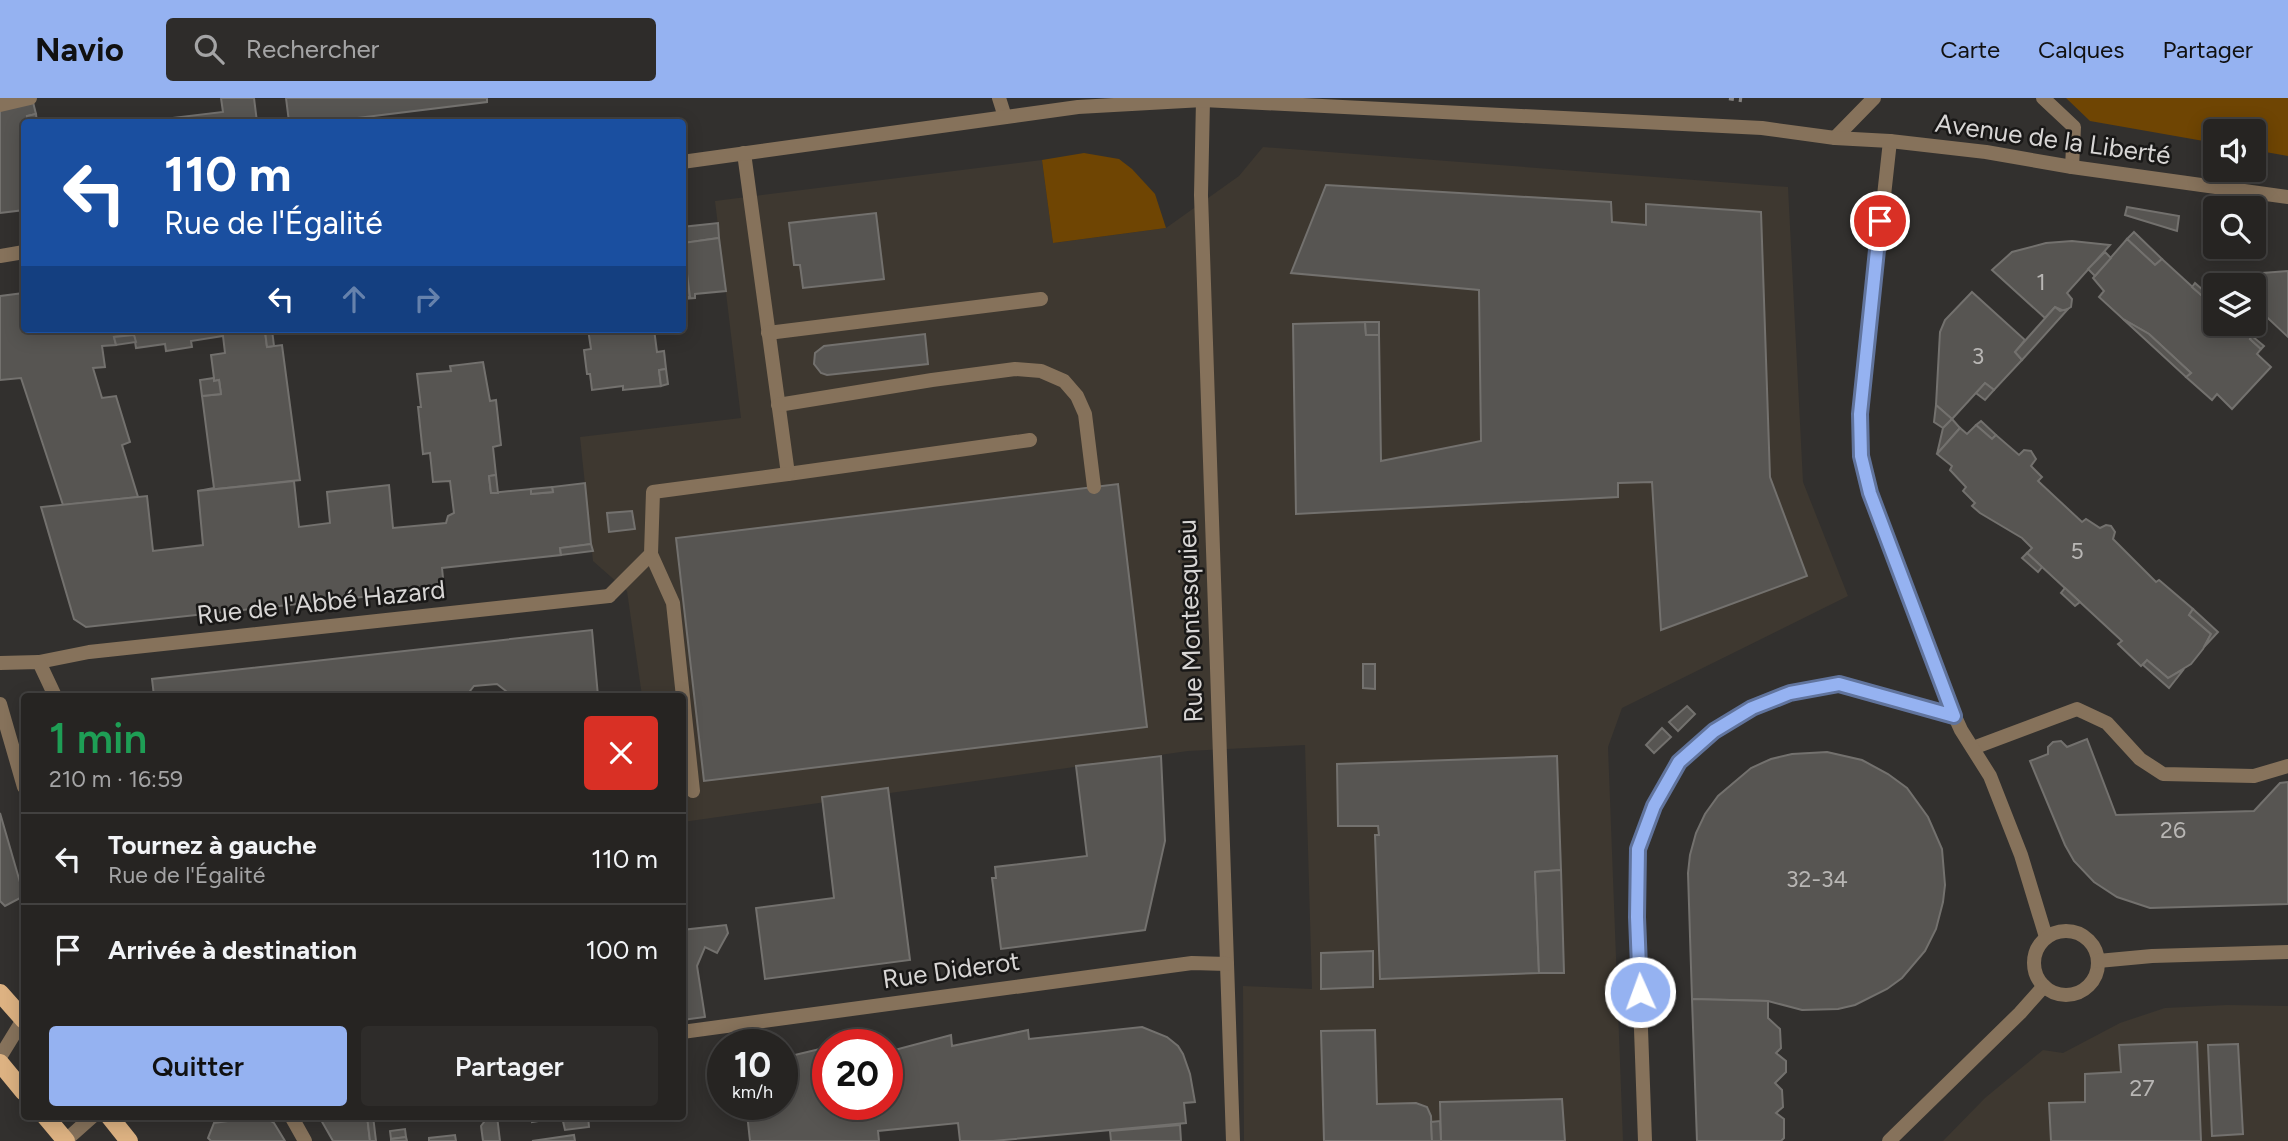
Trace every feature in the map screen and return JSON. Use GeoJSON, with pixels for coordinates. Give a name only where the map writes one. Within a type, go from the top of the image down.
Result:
{"type":"FeatureCollection","features":[{"type":"Feature","properties":{"kind":"main road"},"geometry":{"type":"LineString","coordinates":[[0,993],[21,1016]]}},
{"type":"Feature","properties":{"kind":"main road"},"geometry":{"type":"LineString","coordinates":[[0,1063],[21,1088]]}},
{"type":"Feature","properties":{"kind":"main road"},"geometry":{"type":"LineString","coordinates":[[48,1120],[66,1141]]}},
{"type":"Feature","properties":{"kind":"main road"},"geometry":{"type":"LineString","coordinates":[[111,1120],[129,1141]]}},
{"type":"Feature","properties":{"kind":"street"},"geometry":{"type":"LineString","coordinates":[[0,105],[30,98]]}},
{"type":"Feature","properties":{"kind":"street"},"geometry":{"type":"LineString","coordinates":[[999,98],[1005,117]]}},
{"type":"Feature","properties":{"kind":"street"},"geometry":{"type":"LineString","coordinates":[[1835,138],[1874,98]]}},
{"type":"Feature","properties":{"kind":"street"},"geometry":{"type":"LineString","coordinates":[[2043,98],[2074,127],[2072,167]]}},
{"type":"Feature","properties":{"kind":"street","name":"Avenue de la Liberté"},"geometry":{"type":"LineString","coordinates":[[686,161],[1078,107],[1203,100],[1749,128],[1986,152],[2072,167],[2288,197]]}},
{"type":"Feature","properties":{"kind":"street","name":"Rue Montesquieu"},"geometry":{"type":"LineString","coordinates":[[1203,100],[1201,209],[1233,1141]]}},
{"type":"Feature","properties":{"kind":"street"},"geometry":{"type":"LineString","coordinates":[[1890,141],[1860,414],[1861,456],[1870,493],[1954,716],[1990,776],[2021,855],[2046,937]]}},
{"type":"Feature","properties":{"kind":"street"},"geometry":{"type":"LineString","coordinates":[[744,153],[788,474]]}},
{"type":"Feature","properties":{"kind":"street"},"geometry":{"type":"LineString","coordinates":[[0,256],[21,253]]}},
{"type":"Feature","properties":{"kind":"street"},"geometry":{"type":"LineString","coordinates":[[768,333],[1041,299]]}},
{"type":"Feature","properties":{"kind":"street"},"geometry":{"type":"LineString","coordinates":[[778,405],[1015,369],[1041,371],[1063,381],[1077,396],[1085,414],[1094,487]]}},
{"type":"Feature","properties":{"kind":"street"},"geometry":{"type":"LineString","coordinates":[[683,693],[673,603],[651,554],[653,492],[1030,440]]}},
{"type":"Feature","properties":{"kind":"street","name":"Rue de l'Abbé Hazard"},"geometry":{"type":"LineString","coordinates":[[0,663],[39,662],[103,650],[609,596],[651,554]]}},
{"type":"Feature","properties":{"kind":"street"},"geometry":{"type":"LineString","coordinates":[[39,662],[54,693]]}},
{"type":"Feature","properties":{"kind":"street"},"geometry":{"type":"LineString","coordinates":[[1645,1141],[1637,917],[1638,849],[1654,806],[1679,762],[1714,731],[1752,708],[1790,693],[1839,684],[1954,716]]}},
{"type":"Feature","properties":{"kind":"street"},"geometry":{"type":"LineString","coordinates":[[0,704],[21,777]]}},
{"type":"Feature","properties":{"kind":"street"},"geometry":{"type":"LineString","coordinates":[[1973,748],[2077,709],[2107,723],[2140,759],[2163,774],[2254,776],[2288,766]]}},
{"type":"Feature","properties":{"kind":"street"},"geometry":{"type":"LineString","coordinates":[[686,725],[693,791]]}},
{"type":"Feature","properties":{"kind":"street"},"geometry":{"type":"LineString","coordinates":[[2065,931],[2083,935],[2096,950],[2098,961],[2097,973],[2092,983],[2070,995],[2060,994],[2044,986],[2037,976],[2035,966],[2036,951],[2046,937],[2065,931]]}},
{"type":"Feature","properties":{"kind":"street"},"geometry":{"type":"LineString","coordinates":[[2098,961],[2152,956],[2288,952]]}},
{"type":"Feature","properties":{"kind":"street","name":"Rue Diderot"},"geometry":{"type":"LineString","coordinates":[[686,1031],[1192,963],[1227,964]]}},
{"type":"Feature","properties":{"kind":"street"},"geometry":{"type":"LineString","coordinates":[[1889,1141],[2020,1013],[2044,986]]}},
{"type":"Feature","properties":{"kind":"street"},"geometry":{"type":"LineString","coordinates":[[0,1057],[21,1024]]}},
{"type":"Feature","properties":{"kind":"street"},"geometry":{"type":"LineString","coordinates":[[66,1141],[89,1120]]}},
{"type":"Feature","properties":{"kind":"street"},"geometry":{"type":"LineString","coordinates":[[293,1120],[305,1141]]}},
{"type":"Feature","properties":{"kind":"shaded area"},"geometry":{"type":"Polygon","coordinates":[[[2066,98],[2288,98],[2288,156],[2266,152],[2266,119],[2203,119],[2203,141],[2090,121],[2066,98]]]}},
{"type":"Feature","properties":{"kind":"shaded area"},"geometry":{"type":"Polygon","coordinates":[[[1263,147],[1788,187],[1803,482],[1848,596],[1622,708],[1608,747],[1623,1141],[1244,1141],[1243,986],[1312,989],[1305,745],[1188,751],[686,822],[686,693],[642,693],[627,591],[593,561],[580,437],[741,418],[715,201],[1042,160],[1053,243],[1166,228],[1239,176],[1263,147]]]}},
{"type":"Feature","properties":{"kind":"shaded area"},"geometry":{"type":"Polygon","coordinates":[[[1084,153],[1119,159],[1132,169],[1155,194],[1166,228],[1053,243],[1042,160],[1084,153]]]}},
{"type":"Feature","properties":{"kind":"shaded area"},"geometry":{"type":"Polygon","coordinates":[[[2288,1006],[2288,1141],[1943,1141],[1985,1098],[2043,1050],[2063,1053],[2120,1023],[2165,1008],[2288,1006]]]}},
{"type":"Feature","properties":{"kind":"building"},"geometry":{"type":"Polygon","coordinates":[[[0,98],[32,98],[36,114],[21,119],[21,210],[0,213],[0,98]]]}},
{"type":"Feature","properties":{"kind":"building"},"geometry":{"type":"Polygon","coordinates":[[[221,98],[254,98],[257,119],[164,119],[223,112],[221,98]]]}},
{"type":"Feature","properties":{"kind":"building"},"geometry":{"type":"Polygon","coordinates":[[[286,98],[487,98],[487,102],[349,119],[289,119],[286,98]]]}},
{"type":"Feature","properties":{"kind":"building"},"geometry":{"type":"Polygon","coordinates":[[[36,114],[37,119],[28,119],[27,116],[36,114]]]}},
{"type":"Feature","properties":{"kind":"building"},"geometry":{"type":"Polygon","coordinates":[[[1326,185],[1611,202],[1612,222],[1646,225],[1646,204],[1761,212],[1770,477],[1807,576],[1661,630],[1652,482],[1618,483],[1618,497],[1296,514],[1293,324],[1365,322],[1366,335],[1379,335],[1381,461],[1481,441],[1479,290],[1291,273],[1326,185]]]}},
{"type":"Feature","properties":{"kind":"building"},"geometry":{"type":"Polygon","coordinates":[[[2127,207],[2179,216],[2177,231],[2125,215],[2127,207]]]}},
{"type":"Feature","properties":{"kind":"building"},"geometry":{"type":"Polygon","coordinates":[[[876,213],[884,279],[803,288],[800,265],[794,265],[789,223],[876,213]]]}},
{"type":"Feature","properties":{"kind":"building"},"geometry":{"type":"Polygon","coordinates":[[[718,223],[719,238],[686,243],[686,227],[718,223]]]}},
{"type":"Feature","properties":{"kind":"building"},"geometry":{"type":"Polygon","coordinates":[[[2134,232],[2162,259],[2155,265],[2127,239],[2134,232]]]}},
{"type":"Feature","properties":{"kind":"building"},"geometry":{"type":"Polygon","coordinates":[[[719,238],[726,291],[695,294],[695,298],[686,299],[690,297],[686,243],[719,238]]]}},
{"type":"Feature","properties":{"kind":"building"},"geometry":{"type":"Polygon","coordinates":[[[2127,239],[2155,265],[2162,259],[2203,297],[2203,336],[2252,336],[2250,339],[2261,349],[2257,354],[2271,367],[2232,409],[2217,394],[2212,400],[2186,377],[2191,373],[2149,334],[2123,319],[2099,297],[2104,291],[2093,278],[2127,239]]]}},
{"type":"Feature","properties":{"kind":"building"},"geometry":{"type":"Polygon","coordinates":[[[2072,241],[2110,245],[2067,293],[2072,299],[2071,307],[2064,311],[2055,307],[2045,318],[1992,270],[2012,252],[2046,243],[2072,241]]]}},
{"type":"Feature","properties":{"kind":"building"},"geometry":{"type":"Polygon","coordinates":[[[2105,252],[2111,258],[2095,276],[2088,269],[2105,252]]]}},
{"type":"Feature","properties":{"kind":"building"},"geometry":{"type":"Polygon","coordinates":[[[686,266],[690,297],[686,297],[686,266]]]}},
{"type":"Feature","properties":{"kind":"building"},"geometry":{"type":"Polygon","coordinates":[[[2288,271],[2288,337],[2266,316],[2266,273],[2262,273],[2288,271]]]}},
{"type":"Feature","properties":{"kind":"building"},"geometry":{"type":"Polygon","coordinates":[[[2195,283],[2203,290],[2203,297],[2192,287],[2195,283]]]}},
{"type":"Feature","properties":{"kind":"building"},"geometry":{"type":"Polygon","coordinates":[[[1972,292],[2025,340],[2015,352],[2022,360],[1994,390],[1985,383],[1952,419],[1936,405],[1940,332],[1945,320],[1972,292]]]}},
{"type":"Feature","properties":{"kind":"building"},"geometry":{"type":"Polygon","coordinates":[[[21,293],[21,333],[265,333],[267,347],[282,345],[300,480],[198,491],[214,488],[202,396],[221,394],[219,380],[214,381],[211,355],[225,353],[223,336],[191,341],[192,347],[166,351],[165,344],[136,348],[134,335],[114,337],[116,345],[102,346],[105,367],[93,368],[102,398],[116,396],[130,442],[122,445],[138,497],[63,505],[21,378],[0,380],[0,296],[21,293]]]}},
{"type":"Feature","properties":{"kind":"building"},"geometry":{"type":"Polygon","coordinates":[[[2055,307],[2060,311],[2068,309],[2022,360],[2015,352],[2055,307]]]}},
{"type":"Feature","properties":{"kind":"building"},"geometry":{"type":"Polygon","coordinates":[[[2123,319],[2149,334],[2191,373],[2186,377],[2123,319]]]}},
{"type":"Feature","properties":{"kind":"building"},"geometry":{"type":"Polygon","coordinates":[[[1365,322],[1379,322],[1379,335],[1366,335],[1365,322]]]}},
{"type":"Feature","properties":{"kind":"building"},"geometry":{"type":"Polygon","coordinates":[[[265,333],[272,333],[274,346],[267,347],[265,333]]]}},
{"type":"Feature","properties":{"kind":"building"},"geometry":{"type":"Polygon","coordinates":[[[589,333],[655,333],[657,352],[664,351],[666,369],[659,370],[661,386],[623,390],[623,386],[592,390],[584,350],[591,349],[589,333]]]}},
{"type":"Feature","properties":{"kind":"building"},"geometry":{"type":"Polygon","coordinates":[[[925,334],[928,364],[827,375],[821,373],[814,364],[815,353],[824,346],[925,334]]]}},
{"type":"Feature","properties":{"kind":"building"},"geometry":{"type":"Polygon","coordinates":[[[134,335],[136,342],[116,345],[114,337],[134,335]]]}},
{"type":"Feature","properties":{"kind":"building"},"geometry":{"type":"Polygon","coordinates":[[[2252,336],[2264,346],[2261,349],[2250,339],[2252,336]]]}},
{"type":"Feature","properties":{"kind":"building"},"geometry":{"type":"Polygon","coordinates":[[[483,362],[490,401],[496,400],[501,445],[493,447],[496,475],[489,476],[491,493],[531,489],[531,494],[553,492],[552,487],[585,483],[591,544],[560,548],[561,555],[442,568],[444,588],[86,627],[74,619],[41,507],[147,496],[153,551],[203,545],[198,491],[294,481],[299,527],[330,523],[327,492],[389,485],[393,528],[446,523],[448,516],[454,513],[450,481],[433,482],[430,453],[423,454],[417,374],[451,371],[450,366],[483,362]]]}},
{"type":"Feature","properties":{"kind":"building"},"geometry":{"type":"Polygon","coordinates":[[[666,369],[668,384],[661,386],[659,370],[666,369]]]}},
{"type":"Feature","properties":{"kind":"building"},"geometry":{"type":"Polygon","coordinates":[[[214,378],[214,381],[219,380],[221,394],[202,396],[200,380],[214,378]]]}},
{"type":"Feature","properties":{"kind":"building"},"geometry":{"type":"Polygon","coordinates":[[[1985,383],[1994,390],[1985,400],[1976,393],[1985,383]]]}},
{"type":"Feature","properties":{"kind":"building"},"geometry":{"type":"Polygon","coordinates":[[[1936,405],[1952,419],[1943,428],[1934,422],[1936,405]]]}},
{"type":"Feature","properties":{"kind":"building"},"geometry":{"type":"Polygon","coordinates":[[[1952,419],[1960,428],[1937,454],[1943,428],[1952,419]]]}},
{"type":"Feature","properties":{"kind":"building"},"geometry":{"type":"Polygon","coordinates":[[[1981,421],[1996,435],[1992,439],[1976,425],[1981,421]]]}},
{"type":"Feature","properties":{"kind":"building"},"geometry":{"type":"Polygon","coordinates":[[[1976,425],[1992,439],[1996,435],[2019,455],[2024,450],[2031,451],[2036,459],[2031,466],[2042,477],[2038,481],[2082,522],[2086,519],[2100,528],[2111,526],[2115,532],[2113,539],[2156,582],[2159,580],[2193,609],[2189,615],[2211,634],[2191,664],[2168,678],[2147,660],[2141,666],[2118,644],[2122,641],[2027,553],[2032,548],[2022,538],[1972,506],[1975,503],[1963,491],[1966,487],[1950,470],[1952,466],[1937,454],[1960,428],[1967,434],[1976,425]]]}},
{"type":"Feature","properties":{"kind":"building"},"geometry":{"type":"Polygon","coordinates":[[[496,475],[498,493],[491,493],[489,476],[496,475]]]}},
{"type":"Feature","properties":{"kind":"building"},"geometry":{"type":"Polygon","coordinates":[[[1118,484],[1147,727],[704,781],[676,538],[1118,484]]]}},
{"type":"Feature","properties":{"kind":"building"},"geometry":{"type":"Polygon","coordinates":[[[552,487],[553,492],[531,494],[531,489],[552,487]]]}},
{"type":"Feature","properties":{"kind":"building"},"geometry":{"type":"Polygon","coordinates":[[[632,511],[635,529],[609,532],[607,513],[632,511]]]}},
{"type":"Feature","properties":{"kind":"building"},"geometry":{"type":"Polygon","coordinates":[[[591,544],[593,551],[561,555],[560,548],[591,544]]]}},
{"type":"Feature","properties":{"kind":"building"},"geometry":{"type":"Polygon","coordinates":[[[2027,553],[2042,567],[2038,572],[2022,558],[2027,553]]]}},
{"type":"Feature","properties":{"kind":"building"},"geometry":{"type":"Polygon","coordinates":[[[2065,588],[2080,602],[2075,606],[2061,593],[2065,588]]]}},
{"type":"Feature","properties":{"kind":"building"},"geometry":{"type":"Polygon","coordinates":[[[2193,609],[2218,632],[2204,647],[2211,634],[2189,615],[2193,609]]]}},
{"type":"Feature","properties":{"kind":"building"},"geometry":{"type":"Polygon","coordinates":[[[592,630],[598,693],[508,693],[497,684],[474,686],[468,693],[154,693],[152,679],[592,630]]]}},
{"type":"Feature","properties":{"kind":"building"},"geometry":{"type":"Polygon","coordinates":[[[2147,660],[2168,678],[2184,669],[2169,688],[2143,665],[2147,660]]]}},
{"type":"Feature","properties":{"kind":"building"},"geometry":{"type":"Polygon","coordinates":[[[1363,664],[1375,664],[1375,689],[1363,688],[1363,664]]]}},
{"type":"Feature","properties":{"kind":"building"},"geometry":{"type":"Polygon","coordinates":[[[1687,706],[1695,714],[1678,731],[1669,722],[1687,706]]]}},
{"type":"Feature","properties":{"kind":"building"},"geometry":{"type":"Polygon","coordinates":[[[1662,728],[1671,737],[1654,753],[1646,745],[1662,728]]]}},
{"type":"Feature","properties":{"kind":"building"},"geometry":{"type":"Polygon","coordinates":[[[2087,739],[2116,815],[2254,811],[2280,783],[2288,782],[2288,904],[2150,908],[2117,897],[2094,882],[2074,861],[2065,845],[2030,761],[2048,754],[2048,747],[2053,742],[2061,741],[2067,747],[2087,739]]]}},
{"type":"Feature","properties":{"kind":"building"},"geometry":{"type":"Polygon","coordinates":[[[1827,752],[1862,760],[1888,774],[1907,788],[1928,817],[1942,849],[1945,885],[1936,929],[1925,951],[1902,978],[1887,989],[1855,1005],[1838,1009],[1802,1010],[1768,1001],[1692,999],[1688,873],[1696,833],[1705,814],[1718,796],[1751,768],[1792,754],[1827,752]]]}},
{"type":"Feature","properties":{"kind":"building"},"geometry":{"type":"Polygon","coordinates":[[[1161,756],[1165,841],[1145,930],[1001,949],[992,878],[996,878],[995,867],[1087,856],[1076,766],[1161,756]]]}},
{"type":"Feature","properties":{"kind":"building"},"geometry":{"type":"Polygon","coordinates":[[[1557,756],[1561,870],[1535,872],[1539,973],[1380,979],[1375,835],[1379,835],[1378,826],[1338,826],[1337,764],[1557,756]]]}},
{"type":"Feature","properties":{"kind":"building"},"geometry":{"type":"Polygon","coordinates":[[[888,788],[910,960],[765,979],[756,908],[834,898],[822,797],[888,788]]]}},
{"type":"Feature","properties":{"kind":"building"},"geometry":{"type":"Polygon","coordinates":[[[0,813],[21,886],[21,898],[5,906],[0,901],[0,813]]]}},
{"type":"Feature","properties":{"kind":"building"},"geometry":{"type":"Polygon","coordinates":[[[1561,870],[1564,973],[1539,973],[1535,872],[1561,870]]]}},
{"type":"Feature","properties":{"kind":"building"},"geometry":{"type":"Polygon","coordinates":[[[726,925],[728,933],[717,953],[705,947],[697,966],[705,1017],[686,1019],[686,930],[726,925]]]}},
{"type":"Feature","properties":{"kind":"building"},"geometry":{"type":"Polygon","coordinates":[[[1373,951],[1373,987],[1321,989],[1321,953],[1373,951]]]}},
{"type":"Feature","properties":{"kind":"building"},"geometry":{"type":"Polygon","coordinates":[[[1692,999],[1768,1001],[1768,1018],[1780,1029],[1781,1048],[1776,1053],[1786,1061],[1786,1072],[1775,1083],[1782,1090],[1783,1107],[1776,1113],[1784,1119],[1784,1138],[1781,1141],[1697,1141],[1692,999]]]}},
{"type":"Feature","properties":{"kind":"building"},"geometry":{"type":"Polygon","coordinates":[[[1142,1027],[1167,1037],[1183,1054],[1190,1074],[1195,1102],[1184,1103],[1186,1123],[993,1141],[960,1141],[958,1123],[878,1131],[879,1141],[750,1141],[748,1120],[798,1120],[798,1054],[812,1051],[812,1120],[903,1120],[903,1048],[951,1035],[952,1046],[1028,1030],[1029,1039],[1142,1027]]]}},
{"type":"Feature","properties":{"kind":"building"},"geometry":{"type":"Polygon","coordinates":[[[1375,1030],[1377,1104],[1416,1103],[1427,1107],[1431,1116],[1432,1141],[1324,1141],[1321,1031],[1375,1030]]]}},
{"type":"Feature","properties":{"kind":"building"},"geometry":{"type":"Polygon","coordinates":[[[2197,1042],[2201,1141],[2051,1141],[2049,1103],[2085,1102],[2085,1074],[2121,1072],[2119,1045],[2197,1042]]]}},
{"type":"Feature","properties":{"kind":"building"},"geometry":{"type":"Polygon","coordinates":[[[2238,1044],[2243,1134],[2212,1136],[2208,1045],[2238,1044]]]}},
{"type":"Feature","properties":{"kind":"building"},"geometry":{"type":"Polygon","coordinates":[[[1562,1099],[1565,1141],[1441,1141],[1440,1102],[1562,1099]]]}},
{"type":"Feature","properties":{"kind":"building"},"geometry":{"type":"Polygon","coordinates":[[[269,1120],[274,1123],[285,1141],[211,1141],[208,1138],[214,1123],[269,1120]]]}},
{"type":"Feature","properties":{"kind":"building"},"geometry":{"type":"Polygon","coordinates":[[[321,1120],[367,1120],[370,1141],[333,1141],[321,1120]]]}},
{"type":"Feature","properties":{"kind":"building"},"geometry":{"type":"Polygon","coordinates":[[[367,1120],[373,1120],[376,1141],[370,1141],[367,1120]]]}},
{"type":"Feature","properties":{"kind":"building"},"geometry":{"type":"Polygon","coordinates":[[[497,1120],[500,1141],[483,1141],[481,1126],[484,1122],[497,1120]]]}},
{"type":"Feature","properties":{"kind":"building"},"geometry":{"type":"Polygon","coordinates":[[[563,1120],[588,1120],[589,1127],[565,1130],[563,1120]]]}},
{"type":"Feature","properties":{"kind":"building"},"geometry":{"type":"Polygon","coordinates":[[[1440,1121],[1441,1141],[1432,1141],[1431,1122],[1440,1121]]]}},
{"type":"Feature","properties":{"kind":"building"},"geometry":{"type":"Polygon","coordinates":[[[1180,1125],[1181,1141],[1111,1141],[1110,1131],[1180,1125]]]}},
{"type":"Feature","properties":{"kind":"building"},"geometry":{"type":"Polygon","coordinates":[[[405,1129],[406,1137],[391,1139],[390,1131],[405,1129]]]}},
{"type":"Feature","properties":{"kind":"building"},"geometry":{"type":"Polygon","coordinates":[[[455,1135],[456,1141],[429,1141],[429,1138],[455,1135]]]}},
{"type":"Feature","properties":{"kind":"building"},"geometry":{"type":"Polygon","coordinates":[[[574,1135],[575,1141],[532,1141],[574,1135]]]}},
{"type":"Feature","properties":{"kind":"building"},"geometry":{"type":"Polygon","coordinates":[[[406,1137],[407,1141],[391,1141],[391,1139],[406,1137]]]}},
{"type":"Feature","properties":{"kind":"route"},"geometry":{"type":"LineString","coordinates":[[1640,992],[1638,849],[1654,806],[1679,762],[1714,731],[1752,708],[1790,693],[1839,684],[1954,716],[1870,493],[1861,456],[1860,414],[1880,221]]}}]}
